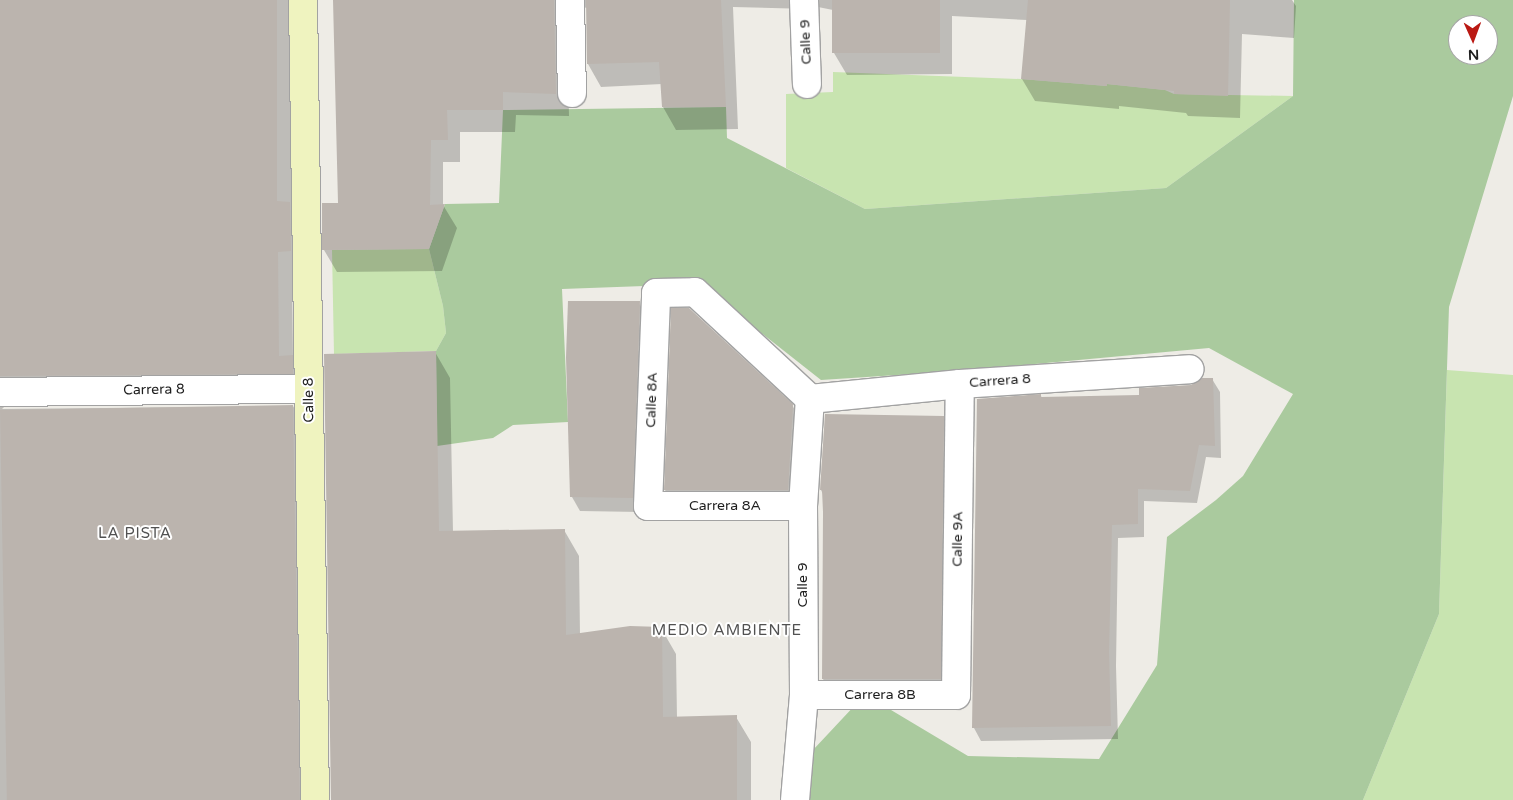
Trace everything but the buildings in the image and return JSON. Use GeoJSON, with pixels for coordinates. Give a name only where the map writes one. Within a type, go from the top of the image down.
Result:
{"type":"FeatureCollection","features":[{"type":"Feature","properties":{"kind":"main road","name":"Calle 8"},"geometry":{"type":"LineString","coordinates":[[303,0],[315,800]]}},
{"type":"Feature","properties":{"kind":"street"},"geometry":{"type":"LineString","coordinates":[[570,0],[572,93]]}},
{"type":"Feature","properties":{"kind":"street","name":"Calle 9"},"geometry":{"type":"LineString","coordinates":[[804,0],[807,84]]}},
{"type":"Feature","properties":{"kind":"street","name":"Calle 8A"},"geometry":{"type":"LineString","coordinates":[[648,506],[656,293],[695,292],[810,399]]}},
{"type":"Feature","properties":{"kind":"street","name":"Carrera 8"},"geometry":{"type":"LineString","coordinates":[[810,399],[960,384],[1190,369]]}},
{"type":"Feature","properties":{"kind":"street","name":"Calle 9A"},"geometry":{"type":"LineString","coordinates":[[956,695],[960,384]]}},
{"type":"Feature","properties":{"kind":"street","name":"Carrera 8"},"geometry":{"type":"LineString","coordinates":[[0,392],[309,389]]}},
{"type":"Feature","properties":{"kind":"street","name":"Calle 9"},"geometry":{"type":"LineString","coordinates":[[795,800],[804,695],[803,506],[810,399]]}},
{"type":"Feature","properties":{"kind":"street","name":"Carrera 8A"},"geometry":{"type":"LineString","coordinates":[[648,506],[803,506]]}},
{"type":"Feature","properties":{"kind":"street","name":"Carrera 8B"},"geometry":{"type":"LineString","coordinates":[[804,695],[956,695]]}},
{"type":"Feature","properties":{"kind":"green space"},"geometry":{"type":"Polygon","coordinates":[[[1294,0],[1513,0],[1513,96],[1449,307],[1439,614],[1363,800],[809,800],[813,750],[857,703],[886,707],[968,756],[1099,759],[1157,665],[1167,537],[1216,500],[1243,476],[1293,394],[1209,348],[958,371],[821,380],[699,284],[562,289],[568,422],[513,425],[493,438],[437,446],[436,351],[446,333],[443,306],[429,249],[445,204],[499,203],[503,110],[726,107],[727,138],[865,209],[1166,188],[1293,96],[1294,0]]]}},
{"type":"Feature","properties":{"kind":"green space"},"geometry":{"type":"Polygon","coordinates":[[[833,72],[1021,79],[1107,86],[1107,84],[1165,90],[1174,94],[1293,96],[1166,188],[865,209],[786,168],[786,94],[833,92],[833,72]]]}},
{"type":"Feature","properties":{"kind":"green space"},"geometry":{"type":"Polygon","coordinates":[[[429,249],[443,306],[446,333],[436,351],[334,354],[332,250],[429,249]]]}},
{"type":"Feature","properties":{"kind":"green space"},"geometry":{"type":"Polygon","coordinates":[[[1447,370],[1513,375],[1513,800],[1363,800],[1439,614],[1447,370]]]}},
{"type":"Feature","properties":{"kind":"district","name":"LA PISTA"},"geometry":{"type":"Point","coordinates":[135,534]}},
{"type":"Feature","properties":{"kind":"district","name":"MEDIO AMBIENTE"},"geometry":{"type":"Point","coordinates":[727,631]}}]}
